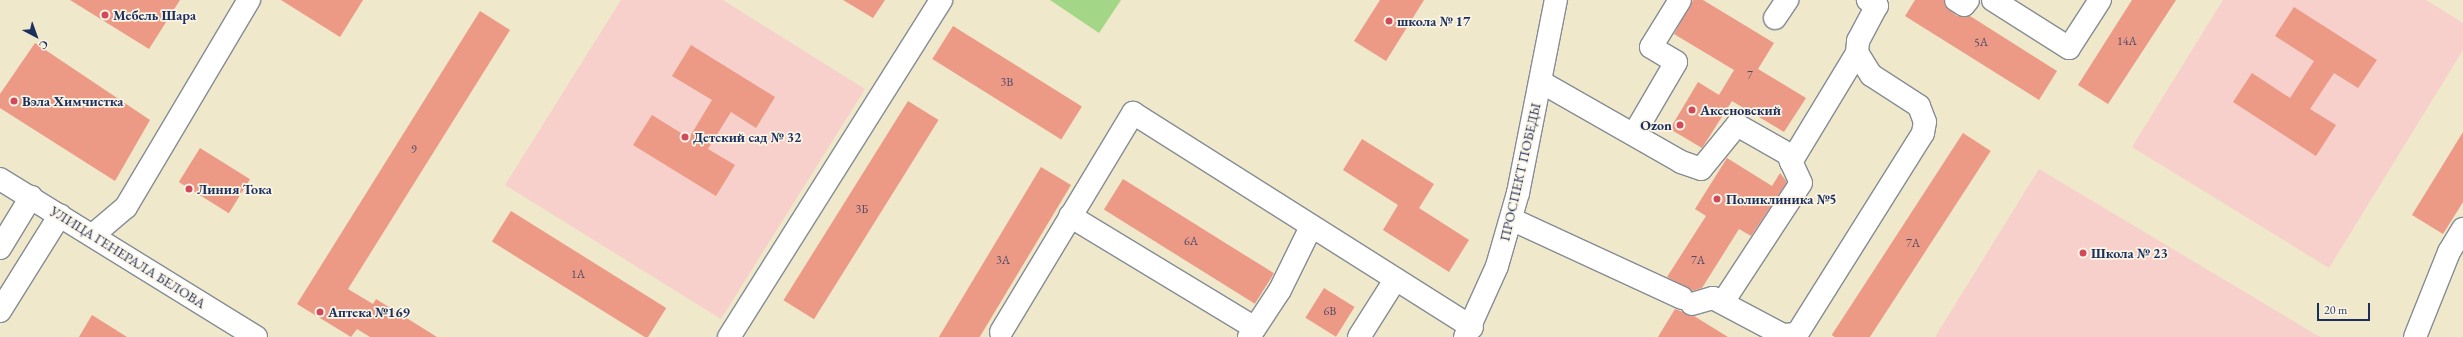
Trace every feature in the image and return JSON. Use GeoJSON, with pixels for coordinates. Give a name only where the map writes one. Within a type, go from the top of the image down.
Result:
{"type":"FeatureCollection","features":[{"type":"Feature","properties":{"kind":"street"},"geometry":{"type":"LineString","coordinates":[[93,235],[126,206],[249,0]]}},
{"type":"Feature","properties":{"kind":"street"},"geometry":{"type":"LineString","coordinates":[[729,337],[941,0]]}},
{"type":"Feature","properties":{"kind":"street","name":"ПРОСПЕКТ ПОБЕДЫ"},"geometry":{"type":"LineString","coordinates":[[1468,332],[1497,266],[1511,219],[1541,82],[1556,0]]}},
{"type":"Feature","properties":{"kind":"street"},"geometry":{"type":"LineString","coordinates":[[1634,134],[1676,62],[1651,47],[1680,0]]}},
{"type":"Feature","properties":{"kind":"street"},"geometry":{"type":"LineString","coordinates":[[1775,18],[1787,0]]}},
{"type":"Feature","properties":{"kind":"street"},"geometry":{"type":"LineString","coordinates":[[1956,0],[1964,5],[1968,0]]}},
{"type":"Feature","properties":{"kind":"street"},"geometry":{"type":"LineString","coordinates":[[1993,0],[2069,48],[2100,0]]}},
{"type":"Feature","properties":{"kind":"street"},"geometry":{"type":"LineString","coordinates":[[1791,162],[1857,53],[1858,41],[1876,2]]}},
{"type":"Feature","properties":{"kind":"street"},"geometry":{"type":"LineString","coordinates":[[1511,219],[1687,301],[1713,298],[1723,302],[1772,330],[1791,337],[1803,329],[1924,133],[1925,122],[1919,106],[1871,75],[1857,53]]}},
{"type":"Feature","properties":{"kind":"street"},"geometry":{"type":"LineString","coordinates":[[1541,82],[1681,162],[1701,168],[1737,125],[1788,154],[1801,183],[1723,302]]}},
{"type":"Feature","properties":{"kind":"street"},"geometry":{"type":"LineString","coordinates":[[1002,335],[1070,216],[1133,113],[1395,280],[1468,332]]}},
{"type":"Feature","properties":{"kind":"street","name":"УЛИЦА ГЕНЕРАЛА БЕЛОВА"},"geometry":{"type":"LineString","coordinates":[[0,179],[256,337]]}},
{"type":"Feature","properties":{"kind":"street"},"geometry":{"type":"LineString","coordinates":[[0,248],[31,197]]}},
{"type":"Feature","properties":{"kind":"street"},"geometry":{"type":"LineString","coordinates":[[0,311],[60,215]]}},
{"type":"Feature","properties":{"kind":"street"},"geometry":{"type":"LineString","coordinates":[[1070,216],[1252,332],[1280,290],[1311,226]]}},
{"type":"Feature","properties":{"kind":"street"},"geometry":{"type":"LineString","coordinates":[[2415,337],[2449,252],[2463,229]]}},
{"type":"Feature","properties":{"kind":"street"},"geometry":{"type":"LineString","coordinates":[[1359,337],[1395,280]]}},
{"type":"Feature","properties":{"kind":"shaded area","name":"Детский сад № 32"},"geometry":{"type":"Polygon","coordinates":[[[621,0],[723,0],[865,89],[721,319],[505,185],[621,0]]]}},
{"type":"Feature","properties":{"kind":"shaded area"},"geometry":{"type":"Polygon","coordinates":[[[2223,0],[2426,0],[2463,23],[2463,50],[2329,268],[2132,147],[2223,0]]]}},
{"type":"Feature","properties":{"kind":"shaded area","name":"Школа № 23"},"geometry":{"type":"Polygon","coordinates":[[[2039,169],[2320,337],[1935,337],[2039,169]]]}},
{"type":"Feature","properties":{"kind":"green space"},"geometry":{"type":"Polygon","coordinates":[[[1050,0],[1121,0],[1099,33],[1050,0]]]}},
{"type":"Feature","properties":{"kind":"building"},"geometry":{"type":"Polygon","coordinates":[[[70,0],[180,0],[149,49],[70,0]]]}},
{"type":"Feature","properties":{"kind":"building"},"geometry":{"type":"Polygon","coordinates":[[[281,0],[363,0],[340,37],[281,0]]]}},
{"type":"Feature","properties":{"kind":"building"},"geometry":{"type":"Polygon","coordinates":[[[843,0],[885,0],[873,18],[843,0]]]}},
{"type":"Feature","properties":{"kind":"building","name":"школа № 17"},"geometry":{"type":"Polygon","coordinates":[[[1380,0],[1424,0],[1386,61],[1354,41],[1380,0]]]}},
{"type":"Feature","properties":{"kind":"building"},"geometry":{"type":"Polygon","coordinates":[[[1693,0],[1703,0],[1774,43],[1758,69],[1806,98],[1784,132],[1732,101],[1702,148],[1670,129],[1698,82],[1719,95],[1734,70],[1674,34],[1693,0]]]}},
{"type":"Feature","properties":{"kind":"building"},"geometry":{"type":"Polygon","coordinates":[[[1915,0],[1944,0],[1945,6],[1957,16],[1970,16],[2057,71],[2039,100],[1905,16],[1915,0]]]}},
{"type":"Feature","properties":{"kind":"building"},"geometry":{"type":"Polygon","coordinates":[[[2132,0],[2176,0],[2108,104],[2078,85],[2132,0]]]}},
{"type":"Feature","properties":{"kind":"building"},"geometry":{"type":"Polygon","coordinates":[[[2294,7],[2377,60],[2358,88],[2334,73],[2310,109],[2336,125],[2316,156],[2233,102],[2252,73],[2290,98],[2314,61],[2275,36],[2294,7]]]}},
{"type":"Feature","properties":{"kind":"building"},"geometry":{"type":"Polygon","coordinates":[[[480,11],[510,30],[348,289],[373,304],[376,299],[437,337],[370,337],[357,329],[351,337],[297,304],[480,11]]]}},
{"type":"Feature","properties":{"kind":"building"},"geometry":{"type":"Polygon","coordinates":[[[953,26],[1082,107],[1061,140],[932,59],[953,26]]]}},
{"type":"Feature","properties":{"kind":"building"},"geometry":{"type":"Polygon","coordinates":[[[35,43],[150,120],[115,181],[0,108],[0,94],[35,43]]]}},
{"type":"Feature","properties":{"kind":"building"},"geometry":{"type":"Polygon","coordinates":[[[691,45],[775,97],[756,128],[731,112],[708,149],[735,165],[716,196],[633,145],[652,115],[689,138],[712,100],[672,76],[691,45]]]}},
{"type":"Feature","properties":{"kind":"building"},"geometry":{"type":"Polygon","coordinates":[[[908,101],[939,120],[814,319],[783,300],[908,101]]]}},
{"type":"Feature","properties":{"kind":"building"},"geometry":{"type":"Polygon","coordinates":[[[2463,132],[2463,202],[2443,234],[2412,215],[2463,132]]]}},
{"type":"Feature","properties":{"kind":"building"},"geometry":{"type":"Polygon","coordinates":[[[1963,133],[1991,151],[1870,337],[1835,337],[1832,335],[1963,133]]]}},
{"type":"Feature","properties":{"kind":"building"},"geometry":{"type":"Polygon","coordinates":[[[1362,139],[1434,184],[1419,208],[1469,240],[1449,272],[1383,230],[1398,205],[1343,170],[1362,139]]]}},
{"type":"Feature","properties":{"kind":"building"},"geometry":{"type":"Polygon","coordinates":[[[200,148],[250,179],[229,213],[179,182],[200,148]]]}},
{"type":"Feature","properties":{"kind":"building"},"geometry":{"type":"Polygon","coordinates":[[[1727,158],[1772,186],[1780,173],[1787,182],[1751,236],[1739,229],[1702,288],[1692,291],[1667,277],[1706,216],[1695,209],[1727,158]]]}},
{"type":"Feature","properties":{"kind":"building"},"geometry":{"type":"Polygon","coordinates":[[[1041,167],[1071,185],[980,337],[939,337],[1041,167]]]}},
{"type":"Feature","properties":{"kind":"building"},"geometry":{"type":"Polygon","coordinates":[[[1123,179],[1274,273],[1255,304],[1104,210],[1123,179]]]}},
{"type":"Feature","properties":{"kind":"building"},"geometry":{"type":"Polygon","coordinates":[[[511,211],[666,308],[648,337],[645,337],[492,242],[511,211]]]}},
{"type":"Feature","properties":{"kind":"building"},"geometry":{"type":"Polygon","coordinates":[[[1324,288],[1355,307],[1336,337],[1305,318],[1324,288]]]}},
{"type":"Feature","properties":{"kind":"building"},"geometry":{"type":"Polygon","coordinates":[[[1675,309],[1694,316],[1728,337],[1658,337],[1675,309]]]}},
{"type":"Feature","properties":{"kind":"building"},"geometry":{"type":"Polygon","coordinates":[[[92,315],[127,337],[79,337],[92,315]]]}},
{"type":"Feature","properties":{"kind":"place","name":"Мебель Шара"},"geometry":{"type":"Point","coordinates":[105,15]}},
{"type":"Feature","properties":{"kind":"place","name":"школа № 17"},"geometry":{"type":"Point","coordinates":[1389,21]}},
{"type":"Feature","properties":{"kind":"place","name":"Вэла Химчистка"},"geometry":{"type":"Point","coordinates":[14,101]}},
{"type":"Feature","properties":{"kind":"place","name":"Аксеновский"},"geometry":{"type":"Point","coordinates":[1692,110]}},
{"type":"Feature","properties":{"kind":"place","name":"Ozon"},"geometry":{"type":"Point","coordinates":[1680,125]}},
{"type":"Feature","properties":{"kind":"place","name":"Детский сад № 32"},"geometry":{"type":"Point","coordinates":[685,137]}},
{"type":"Feature","properties":{"kind":"place","name":"Линия Тока"},"geometry":{"type":"Point","coordinates":[189,189]}},
{"type":"Feature","properties":{"kind":"place","name":"Поликлиника №5"},"geometry":{"type":"Point","coordinates":[1717,199]}},
{"type":"Feature","properties":{"kind":"place","name":"Школа № 23"},"geometry":{"type":"Point","coordinates":[2083,253]}},
{"type":"Feature","properties":{"kind":"place","name":"Аптека №169"},"geometry":{"type":"Point","coordinates":[320,312]}}]}
